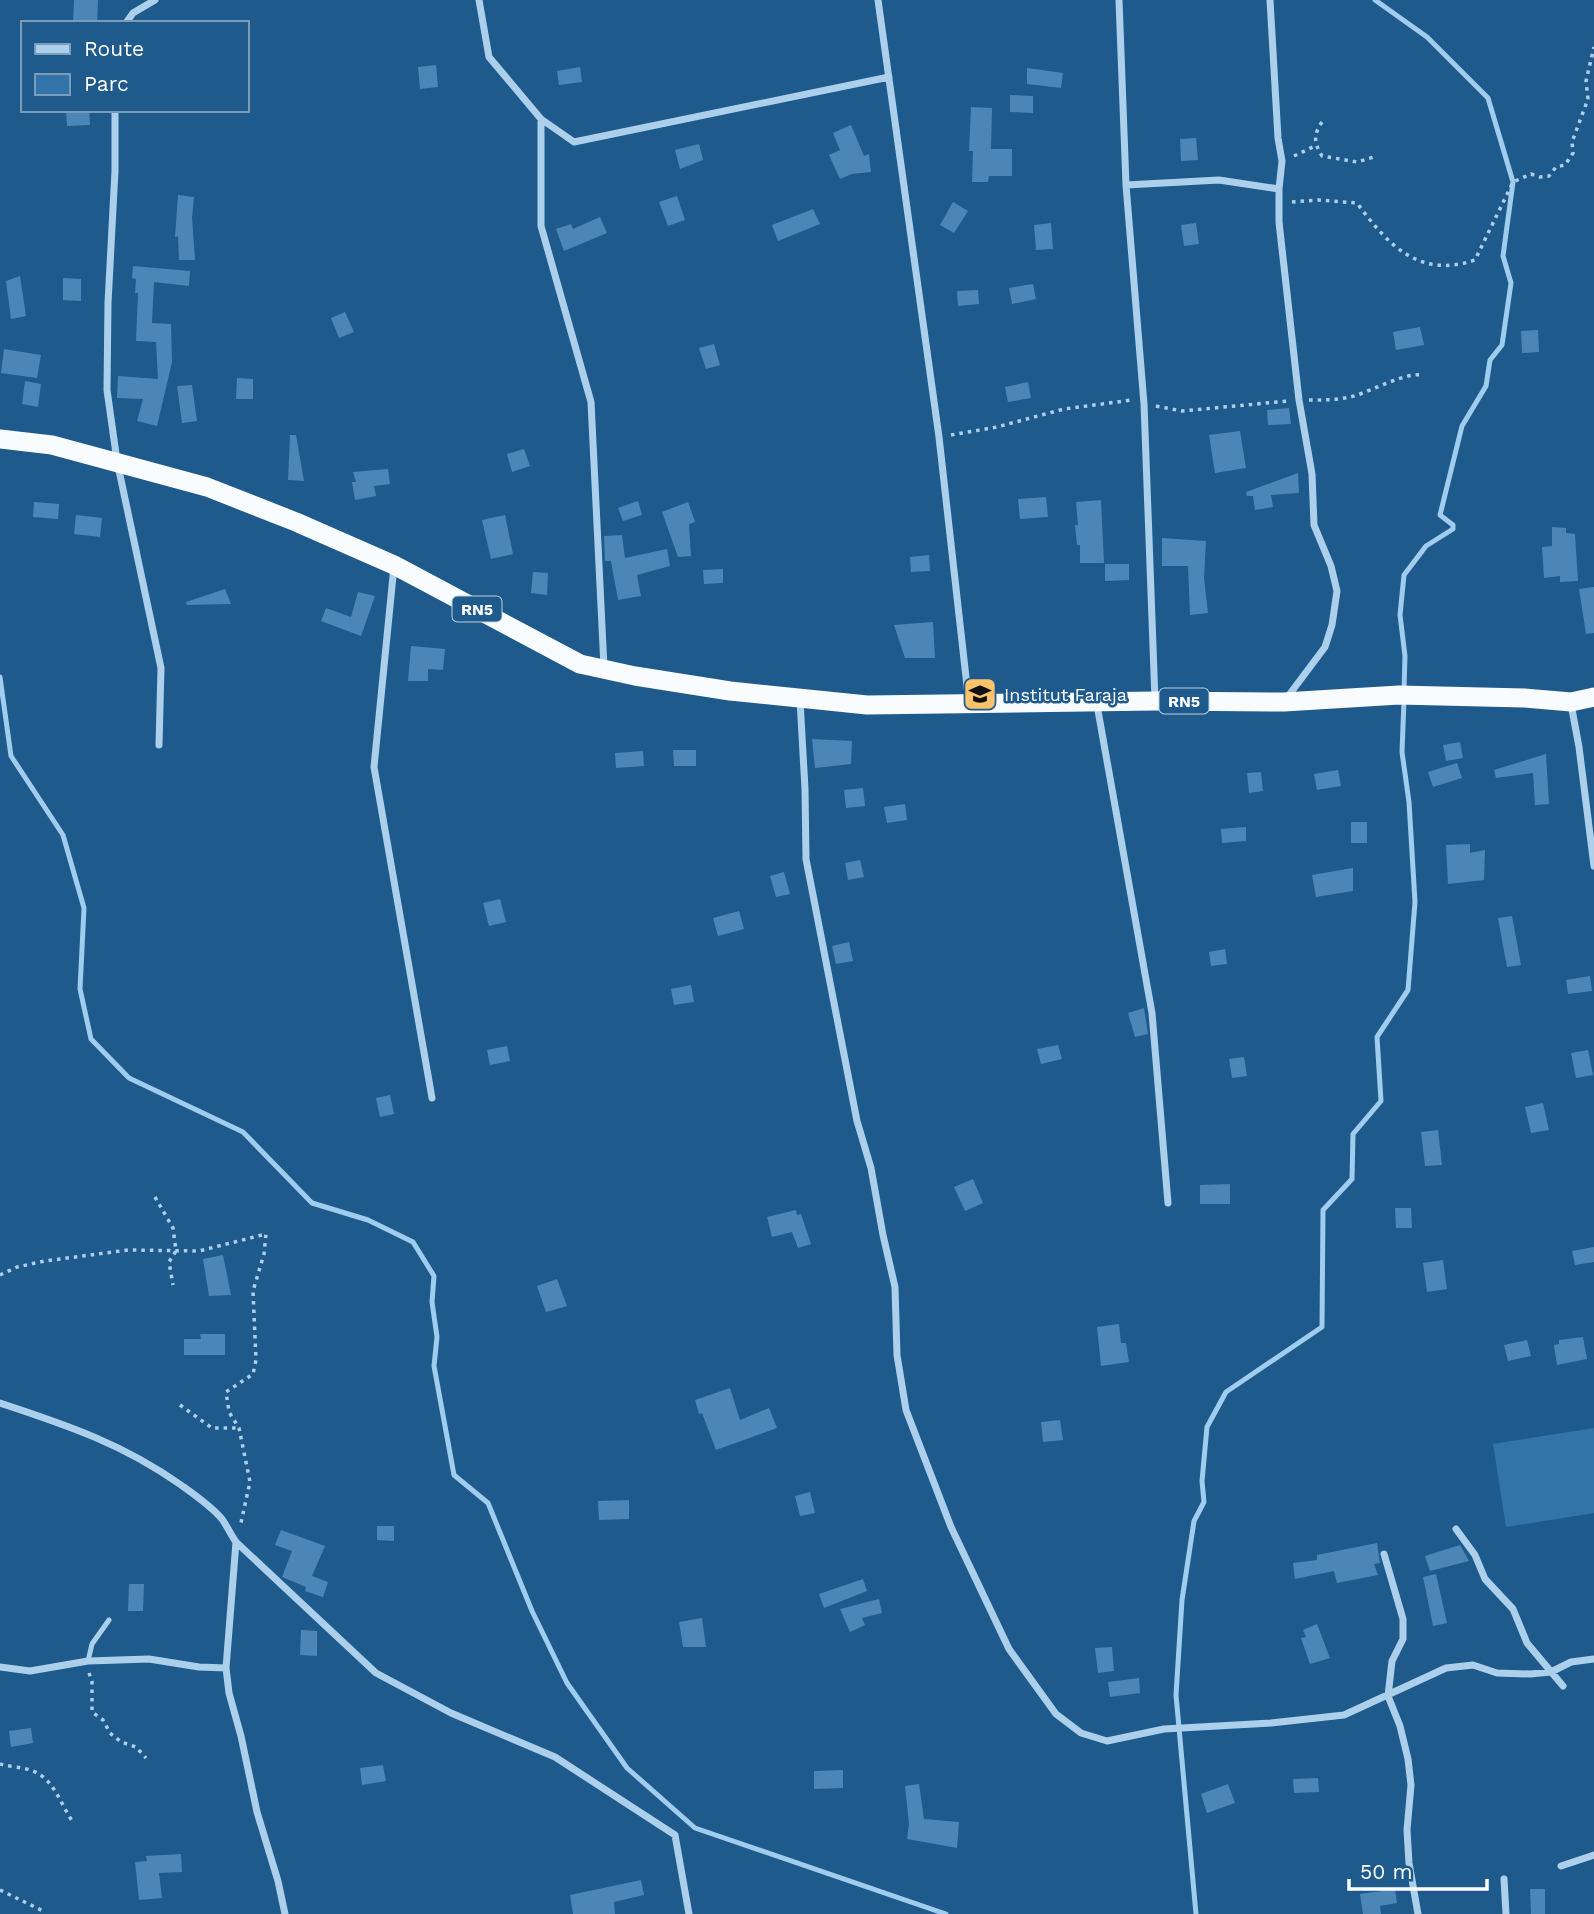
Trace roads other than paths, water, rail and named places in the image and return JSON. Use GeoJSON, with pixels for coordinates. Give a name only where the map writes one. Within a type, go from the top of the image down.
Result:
{"type":"FeatureCollection","features":[{"type":"Feature","properties":{"kind":"highway","name":"RN5"},"geometry":{"type":"LineString","coordinates":[[0,439],[52,445],[207,486],[394,565],[569,659],[604,671],[730,691],[867,705],[1284,702],[1404,695],[1571,702],[1594,697]]}},
{"type":"Feature","properties":{"kind":"street"},"geometry":{"type":"LineString","coordinates":[[127,21],[133,13],[155,0]]}},
{"type":"Feature","properties":{"kind":"street"},"geometry":{"type":"LineString","coordinates":[[479,0],[489,57],[541,119],[574,142],[889,77]]}},
{"type":"Feature","properties":{"kind":"street"},"geometry":{"type":"LineString","coordinates":[[878,0],[939,437],[969,704]]}},
{"type":"Feature","properties":{"kind":"street"},"geometry":{"type":"LineString","coordinates":[[1119,0],[1126,185],[1144,404],[1155,701]]}},
{"type":"Feature","properties":{"kind":"street"},"geometry":{"type":"LineString","coordinates":[[1270,0],[1278,138],[1282,161],[1279,203],[1298,400],[1312,474],[1314,525],[1331,566],[1337,590],[1332,625],[1325,647],[1284,702]]}},
{"type":"Feature","properties":{"kind":"street"},"geometry":{"type":"LineString","coordinates":[[115,112],[116,171],[108,303],[107,390],[117,461],[161,668],[159,745]]}},
{"type":"Feature","properties":{"kind":"street"},"geometry":{"type":"LineString","coordinates":[[541,119],[541,226],[591,402],[604,671]]}},
{"type":"Feature","properties":{"kind":"street"},"geometry":{"type":"LineString","coordinates":[[1126,185],[1219,180],[1279,189]]}},
{"type":"Feature","properties":{"kind":"street"},"geometry":{"type":"LineString","coordinates":[[394,565],[374,767],[432,1098]]}},
{"type":"Feature","properties":{"kind":"street"},"geometry":{"type":"LineString","coordinates":[[800,699],[806,789],[806,859],[857,1121],[871,1168],[895,1287],[896,1347],[906,1410],[951,1527],[1009,1649],[1056,1714],[1081,1733],[1107,1741],[1164,1729],[1344,1715],[1446,1668],[1473,1665],[1497,1673],[1530,1674],[1551,1672],[1571,1662],[1594,1659]]}},
{"type":"Feature","properties":{"kind":"street"},"geometry":{"type":"LineString","coordinates":[[1097,702],[1152,1013],[1168,1203]]}},
{"type":"Feature","properties":{"kind":"street"},"geometry":{"type":"LineString","coordinates":[[1571,702],[1594,866]]}},
{"type":"Feature","properties":{"kind":"street"},"geometry":{"type":"LineString","coordinates":[[0,1403],[97,1437],[148,1462],[197,1496],[222,1519],[236,1542],[376,1673],[452,1713],[555,1757],[675,1835],[689,1914]]}},
{"type":"Feature","properties":{"kind":"street"},"geometry":{"type":"LineString","coordinates":[[1456,1529],[1475,1555],[1486,1578],[1513,1609],[1527,1643],[1563,1686]]}},
{"type":"Feature","properties":{"kind":"street"},"geometry":{"type":"LineString","coordinates":[[236,1542],[226,1668],[229,1693],[285,1914]]}},
{"type":"Feature","properties":{"kind":"street"},"geometry":{"type":"LineString","coordinates":[[1384,1554],[1403,1619],[1403,1639],[1392,1661],[1388,1696],[1400,1726],[1408,1759],[1411,1785],[1407,1830],[1409,1863],[1418,1914]]}},
{"type":"Feature","properties":{"kind":"street"},"geometry":{"type":"LineString","coordinates":[[0,1667],[30,1671],[88,1661],[149,1659],[199,1667],[226,1668]]}},
{"type":"Feature","properties":{"kind":"street"},"geometry":{"type":"LineString","coordinates":[[1561,1866],[1591,1857]]}},
{"type":"Feature","properties":{"kind":"street"},"geometry":{"type":"LineString","coordinates":[[1504,1879],[1506,1914]]}},
{"type":"Feature","properties":{"kind":"lane"},"geometry":{"type":"LineString","coordinates":[[88,1661],[92,1644],[109,1620]]}},
{"type":"Feature","properties":{"kind":"waterway"},"geometry":{"type":"LineString","coordinates":[[1375,0],[1427,37],[1488,98],[1513,182],[1503,256],[1511,283],[1502,345],[1490,360],[1486,386],[1462,426],[1440,515],[1453,525],[1453,529],[1426,546],[1404,575],[1400,615],[1405,656],[1404,690]]}},
{"type":"Feature","properties":{"kind":"waterway"},"geometry":{"type":"LineString","coordinates":[[0,677],[11,756],[63,835],[84,908],[80,989],[91,1039],[129,1078],[243,1132],[312,1203],[368,1220],[413,1242],[434,1276],[432,1302],[437,1337],[434,1366],[454,1475],[488,1503],[532,1611],[567,1683],[627,1768],[695,1828],[946,1914]]}},
{"type":"Feature","properties":{"kind":"waterway"},"geometry":{"type":"LineString","coordinates":[[1196,1914],[1176,1695],[1182,1600],[1194,1521],[1204,1502],[1202,1481],[1207,1427],[1226,1392],[1322,1327],[1323,1210],[1352,1179],[1353,1134],[1381,1101],[1377,1037],[1408,990],[1415,902],[1409,802],[1402,752],[1404,700]]}},
{"type":"Feature","properties":{"kind":"place","name":"Institut Faraja"},"geometry":{"type":"Point","coordinates":[980,694]}}]}
